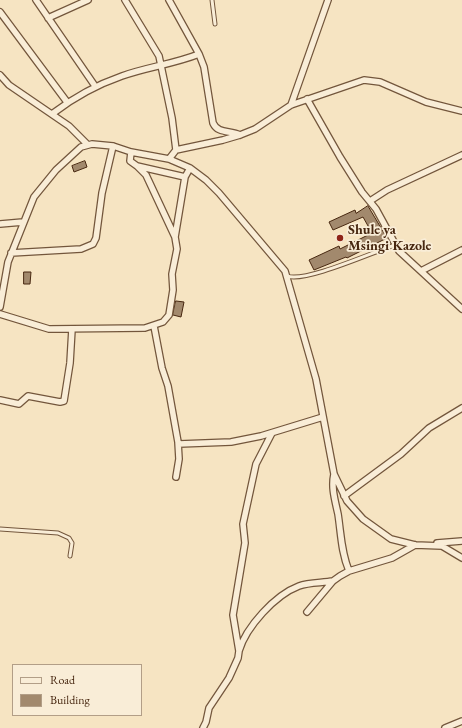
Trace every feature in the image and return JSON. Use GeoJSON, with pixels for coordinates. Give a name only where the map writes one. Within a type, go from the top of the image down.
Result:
{"type":"FeatureCollection","features":[{"type":"Feature","properties":{"kind":"street"},"geometry":{"type":"LineString","coordinates":[[36,0],[95,86]]}},
{"type":"Feature","properties":{"kind":"street"},"geometry":{"type":"LineString","coordinates":[[48,18],[79,1],[88,0]]}},
{"type":"Feature","properties":{"kind":"street"},"geometry":{"type":"LineString","coordinates":[[125,0],[159,56],[172,118],[176,150]]}},
{"type":"Feature","properties":{"kind":"street"},"geometry":{"type":"LineString","coordinates":[[169,0],[199,54],[204,67],[215,128],[218,130],[232,131],[240,135]]}},
{"type":"Feature","properties":{"kind":"street"},"geometry":{"type":"LineString","coordinates":[[291,105],[328,0]]}},
{"type":"Feature","properties":{"kind":"street"},"geometry":{"type":"LineString","coordinates":[[0,12],[68,102]]}},
{"type":"Feature","properties":{"kind":"street"},"geometry":{"type":"LineString","coordinates":[[52,114],[68,102],[95,86],[123,76],[162,66],[199,54]]}},
{"type":"Feature","properties":{"kind":"street"},"geometry":{"type":"LineString","coordinates":[[0,75],[9,85],[69,126],[87,144],[113,146],[131,152],[169,159],[190,168],[206,180],[219,193],[278,262],[287,276],[316,379],[334,474],[344,496],[363,519],[384,536],[396,541],[415,545],[462,541]]}},
{"type":"Feature","properties":{"kind":"street"},"geometry":{"type":"LineString","coordinates":[[169,159],[176,150],[240,135],[256,129],[291,105],[364,80],[374,80],[426,102],[462,111]]}},
{"type":"Feature","properties":{"kind":"street"},"geometry":{"type":"LineString","coordinates":[[307,99],[340,157],[376,209],[399,251],[462,309]]}},
{"type":"Feature","properties":{"kind":"street"},"geometry":{"type":"LineString","coordinates":[[0,306],[5,272],[11,253],[23,222],[39,189],[62,163],[87,144]]}},
{"type":"Feature","properties":{"kind":"street"},"geometry":{"type":"LineString","coordinates":[[11,253],[81,249],[93,244],[96,238],[102,193],[113,146]]}},
{"type":"Feature","properties":{"kind":"street"},"geometry":{"type":"LineString","coordinates":[[0,314],[49,329],[154,326],[164,322],[169,315],[173,290],[172,274],[177,249],[175,237],[148,179],[137,166],[130,161],[131,152]]}},
{"type":"Feature","properties":{"kind":"street"},"geometry":{"type":"LineString","coordinates":[[370,201],[387,190],[462,155]]}},
{"type":"Feature","properties":{"kind":"street"},"geometry":{"type":"LineString","coordinates":[[137,166],[185,177]]}},
{"type":"Feature","properties":{"kind":"street"},"geometry":{"type":"LineString","coordinates":[[175,237],[185,177],[190,168]]}},
{"type":"Feature","properties":{"kind":"street"},"geometry":{"type":"LineString","coordinates":[[0,224],[23,222]]}},
{"type":"Feature","properties":{"kind":"street"},"geometry":{"type":"LineString","coordinates":[[421,271],[462,250]]}},
{"type":"Feature","properties":{"kind":"street"},"geometry":{"type":"LineString","coordinates":[[154,326],[162,368],[169,389],[169,399],[179,444],[179,459],[176,477]]}},
{"type":"Feature","properties":{"kind":"street"},"geometry":{"type":"LineString","coordinates":[[0,400],[19,404],[28,396],[60,402],[64,401],[70,363],[72,329]]}},
{"type":"Feature","properties":{"kind":"street"},"geometry":{"type":"LineString","coordinates":[[344,496],[401,454],[429,428],[462,408]]}},
{"type":"Feature","properties":{"kind":"street"},"geometry":{"type":"LineString","coordinates":[[179,444],[231,442],[272,433],[323,417]]}},
{"type":"Feature","properties":{"kind":"street"},"geometry":{"type":"LineString","coordinates":[[239,651],[233,615],[245,543],[243,524],[256,464],[272,433]]}},
{"type":"Feature","properties":{"kind":"street"},"geometry":{"type":"LineString","coordinates":[[334,474],[332,485],[333,493],[338,515],[342,551],[349,571]]}},
{"type":"Feature","properties":{"kind":"street"},"geometry":{"type":"LineString","coordinates":[[431,544],[446,547],[462,558]]}},
{"type":"Feature","properties":{"kind":"street"},"geometry":{"type":"LineString","coordinates":[[307,612],[333,581],[349,571],[374,565],[395,557],[415,545]]}},
{"type":"Feature","properties":{"kind":"street"},"geometry":{"type":"LineString","coordinates":[[203,728],[212,702],[234,669],[246,632],[275,602],[299,586],[333,581]]}},
{"type":"Feature","properties":{"kind":"street"},"geometry":{"type":"LineString","coordinates":[[445,728],[462,721]]}},
{"type":"Feature","properties":{"kind":"lane"},"geometry":{"type":"LineString","coordinates":[[212,0],[215,24]]}},
{"type":"Feature","properties":{"kind":"lane"},"geometry":{"type":"LineString","coordinates":[[287,276],[296,278],[311,274],[395,245]]}},
{"type":"Feature","properties":{"kind":"lane"},"geometry":{"type":"LineString","coordinates":[[0,529],[63,534],[72,542],[70,556]]}},
{"type":"Feature","properties":{"kind":"building"},"geometry":{"type":"Polygon","coordinates":[[[85,161],[87,167],[74,172],[72,166],[85,161]]]}},
{"type":"Feature","properties":{"kind":"building"},"geometry":{"type":"Polygon","coordinates":[[[368,206],[387,238],[347,258],[346,257],[314,270],[309,260],[339,246],[340,249],[372,233],[363,217],[333,230],[329,222],[355,210],[356,213],[368,206]]]}},
{"type":"Feature","properties":{"kind":"building"},"geometry":{"type":"Polygon","coordinates":[[[24,272],[31,272],[30,284],[24,284],[24,272]]]}},
{"type":"Feature","properties":{"kind":"building"},"geometry":{"type":"Polygon","coordinates":[[[176,301],[184,302],[181,317],[173,315],[176,301]]]}},
{"type":"Feature","properties":{"kind":"place","name":"Shule ya Msingi Kazole"},"geometry":{"type":"Point","coordinates":[340,238]}}]}
